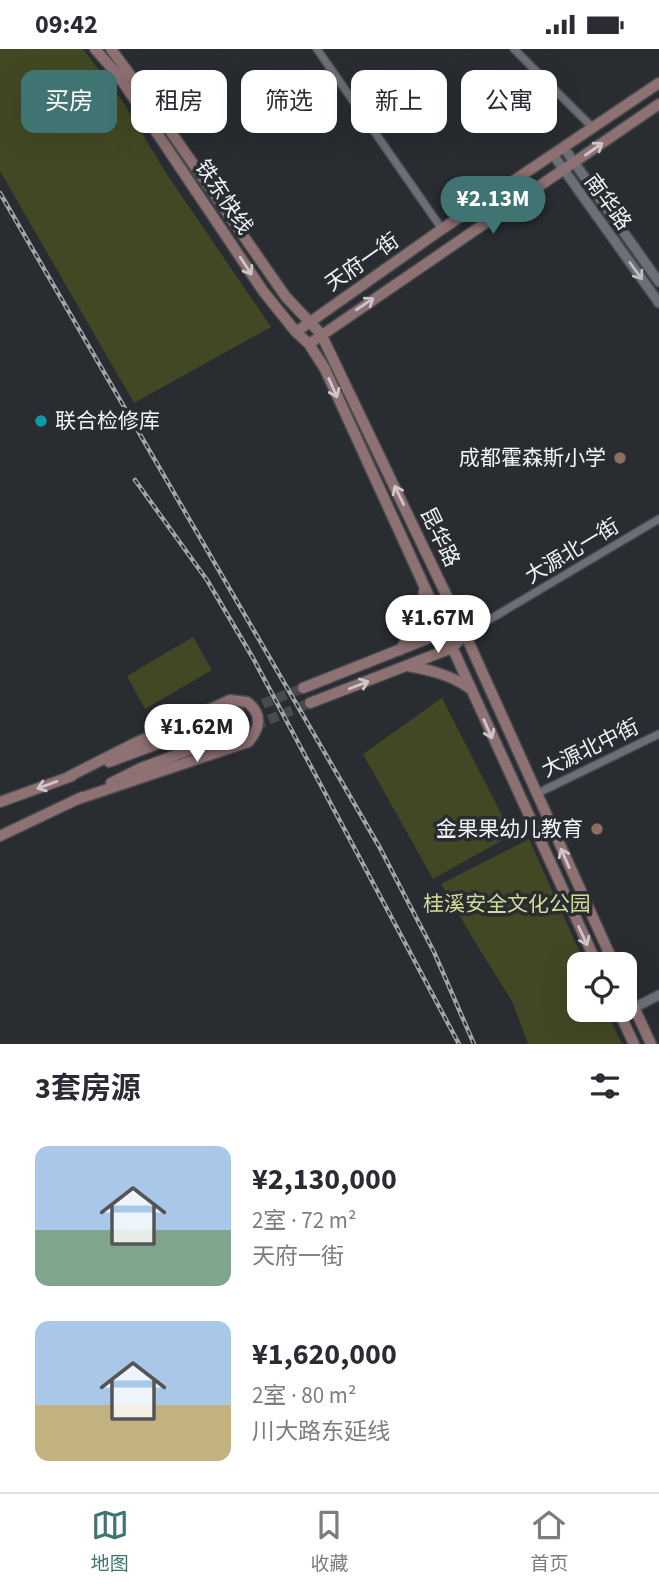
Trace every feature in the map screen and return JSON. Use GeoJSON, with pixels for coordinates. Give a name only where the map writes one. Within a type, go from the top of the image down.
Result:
{"type":"FeatureCollection","features":[{"type":"Feature","properties":{"kind":"main road","name":"铁东快线"},"geometry":{"type":"LineString","coordinates":[[111,49],[286,297],[310,322]]}},
{"type":"Feature","properties":{"kind":"main road","name":"铁东快线"},"geometry":{"type":"LineString","coordinates":[[98,52],[118,75],[263,291],[296,332]]}},
{"type":"Feature","properties":{"kind":"main road","name":"天府一街"},"geometry":{"type":"LineString","coordinates":[[296,332],[659,83]]}},
{"type":"Feature","properties":{"kind":"main road","name":"天府一街"},"geometry":{"type":"LineString","coordinates":[[309,344],[659,104]]}},
{"type":"Feature","properties":{"kind":"main road","name":"昆华路"},"geometry":{"type":"LineString","coordinates":[[310,322],[321,334],[465,634],[608,952]]}},
{"type":"Feature","properties":{"kind":"main road","name":"昆华路"},"geometry":{"type":"LineString","coordinates":[[296,332],[309,344],[325,369],[591,952]]}},
{"type":"Feature","properties":{"kind":"main road"},"geometry":{"type":"LineString","coordinates":[[400,650],[414,631],[423,608],[424,588]]}},
{"type":"Feature","properties":{"kind":"main road"},"geometry":{"type":"LineString","coordinates":[[303,688],[444,632],[465,634]]}},
{"type":"Feature","properties":{"kind":"main road"},"geometry":{"type":"LineString","coordinates":[[310,703],[452,648],[465,634]]}},
{"type":"Feature","properties":{"kind":"main road"},"geometry":{"type":"LineString","coordinates":[[408,666],[457,680],[471,690]]}},
{"type":"Feature","properties":{"kind":"main road"},"geometry":{"type":"LineString","coordinates":[[68,777],[230,700],[247,702],[257,713],[256,734],[248,742],[78,799]]}},
{"type":"Feature","properties":{"kind":"main road"},"geometry":{"type":"LineString","coordinates":[[0,802],[235,715]]}},
{"type":"Feature","properties":{"kind":"main road"},"geometry":{"type":"LineString","coordinates":[[0,836],[141,768],[241,731]]}},
{"type":"Feature","properties":{"kind":"main road"},"geometry":{"type":"LineString","coordinates":[[637,1014],[651,1044]]}},
{"type":"Feature","properties":{"kind":"main road"},"geometry":{"type":"LineString","coordinates":[[624,1022],[634,1044]]}},
{"type":"Feature","properties":{"kind":"street"},"geometry":{"type":"LineString","coordinates":[[98,52],[111,49]]}},
{"type":"Feature","properties":{"kind":"street"},"geometry":{"type":"LineString","coordinates":[[317,49],[443,229]]}},
{"type":"Feature","properties":{"kind":"street"},"geometry":{"type":"LineString","coordinates":[[514,49],[593,128]]}},
{"type":"Feature","properties":{"kind":"street"},"geometry":{"type":"LineString","coordinates":[[564,148],[659,282]]}},
{"type":"Feature","properties":{"kind":"street","name":"南华路"},"geometry":{"type":"LineString","coordinates":[[554,156],[659,303]]}},
{"type":"Feature","properties":{"kind":"street","name":"大源北一街"},"geometry":{"type":"LineString","coordinates":[[465,634],[659,519]]}},
{"type":"Feature","properties":{"kind":"street","name":"大源北中街"},"geometry":{"type":"LineString","coordinates":[[536,794],[659,734]]}},
{"type":"Feature","properties":{"kind":"street"},"geometry":{"type":"LineString","coordinates":[[637,1006],[659,995]]}},
{"type":"Feature","properties":{"kind":"green space"},"geometry":{"type":"Polygon","coordinates":[[[0,49],[83,49],[99,70],[21,70],[21,133],[117,133],[117,94],[131,115],[131,133],[142,133],[271,327],[134,403],[0,171],[0,49]]]}},
{"type":"Feature","properties":{"kind":"green space"},"geometry":{"type":"Polygon","coordinates":[[[193,637],[212,670],[145,709],[127,676],[193,637]]]}},
{"type":"Feature","properties":{"kind":"green space"},"geometry":{"type":"Polygon","coordinates":[[[442,698],[512,835],[433,879],[363,754],[442,698]]]}},
{"type":"Feature","properties":{"kind":"green space","name":"桂溪安全文化公园"},"geometry":{"type":"Polygon","coordinates":[[[529,839],[580,952],[567,952],[567,1022],[612,1022],[622,1044],[528,1044],[512,1001],[441,884],[529,839]]]}},
{"type":"Feature","properties":{"kind":"tunnel"},"geometry":{"type":"LineString","coordinates":[[235,715],[303,688]]}},
{"type":"Feature","properties":{"kind":"tunnel"},"geometry":{"type":"LineString","coordinates":[[241,731],[310,703]]}},
{"type":"Feature","properties":{"kind":"railway"},"geometry":{"type":"LineString","coordinates":[[0,193],[380,848],[434,952],[474,1044]]}},
{"type":"Feature","properties":{"kind":"railway"},"geometry":{"type":"LineString","coordinates":[[135,480],[207,580],[253,658],[459,1044]]}},
{"type":"Feature","properties":{"kind":"place","name":"联合检修库"},"geometry":{"type":"Point","coordinates":[41,421]}},
{"type":"Feature","properties":{"kind":"place","name":"成都霍森斯小学"},"geometry":{"type":"Point","coordinates":[620,458]}},
{"type":"Feature","properties":{"kind":"place","name":"金果果幼儿教育"},"geometry":{"type":"Point","coordinates":[597,829]}}]}
